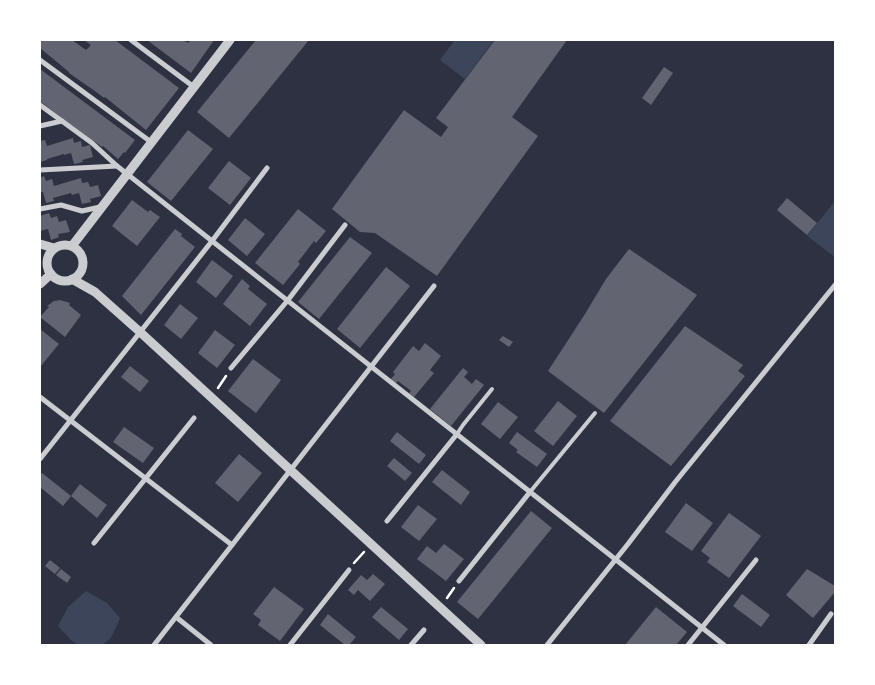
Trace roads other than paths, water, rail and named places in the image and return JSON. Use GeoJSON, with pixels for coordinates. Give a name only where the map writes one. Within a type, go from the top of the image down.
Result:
{"type":"FeatureCollection","features":[{"type":"Feature","properties":{"kind":"street"},"geometry":{"type":"LineString","coordinates":[[131,40],[194,87]]}},
{"type":"Feature","properties":{"kind":"street"},"geometry":{"type":"LineString","coordinates":[[72,246],[230,40]]}},
{"type":"Feature","properties":{"kind":"street"},"geometry":{"type":"LineString","coordinates":[[40,60],[151,142]]}},
{"type":"Feature","properties":{"kind":"street"},"geometry":{"type":"LineString","coordinates":[[40,105],[92,143],[117,166],[724,645]]}},
{"type":"Feature","properties":{"kind":"street"},"geometry":{"type":"LineString","coordinates":[[40,126],[62,121]]}},
{"type":"Feature","properties":{"kind":"street"},"geometry":{"type":"LineString","coordinates":[[40,170],[117,166]]}},
{"type":"Feature","properties":{"kind":"street"},"geometry":{"type":"LineString","coordinates":[[40,459],[212,241],[267,168]]}},
{"type":"Feature","properties":{"kind":"street"},"geometry":{"type":"LineString","coordinates":[[40,209],[61,205],[82,211],[102,207]]}},
{"type":"Feature","properties":{"kind":"street"},"geometry":{"type":"LineString","coordinates":[[231,368],[288,300],[345,225]]}},
{"type":"Feature","properties":{"kind":"street"},"geometry":{"type":"LineString","coordinates":[[60,245],[72,246],[81,254],[83,265],[81,271],[72,280],[61,281],[50,274],[46,263],[47,257],[54,248],[60,245]]}},
{"type":"Feature","properties":{"kind":"street"},"geometry":{"type":"LineString","coordinates":[[40,246],[54,248]]}},
{"type":"Feature","properties":{"kind":"street"},"geometry":{"type":"LineString","coordinates":[[40,246],[47,257]]}},
{"type":"Feature","properties":{"kind":"street"},"geometry":{"type":"LineString","coordinates":[[81,271],[95,292]]}},
{"type":"Feature","properties":{"kind":"street"},"geometry":{"type":"LineString","coordinates":[[40,284],[50,274]]}},
{"type":"Feature","properties":{"kind":"street"},"geometry":{"type":"LineString","coordinates":[[72,280],[95,292],[140,332],[481,645]]}},
{"type":"Feature","properties":{"kind":"street"},"geometry":{"type":"LineString","coordinates":[[547,645],[616,560],[676,481],[835,285]]}},
{"type":"Feature","properties":{"kind":"street"},"geometry":{"type":"LineString","coordinates":[[154,645],[434,286]]}},
{"type":"Feature","properties":{"kind":"street"},"geometry":{"type":"LineString","coordinates":[[40,397],[232,545]]}},
{"type":"Feature","properties":{"kind":"street"},"geometry":{"type":"LineString","coordinates":[[94,542],[194,418]]}},
{"type":"Feature","properties":{"kind":"street"},"geometry":{"type":"LineString","coordinates":[[387,521],[457,434]]}},
{"type":"Feature","properties":{"kind":"street"},"geometry":{"type":"LineString","coordinates":[[459,581],[530,492]]}},
{"type":"Feature","properties":{"kind":"street"},"geometry":{"type":"LineString","coordinates":[[688,645],[756,560]]}},
{"type":"Feature","properties":{"kind":"street"},"geometry":{"type":"LineString","coordinates":[[290,645],[349,570]]}},
{"type":"Feature","properties":{"kind":"street"},"geometry":{"type":"LineString","coordinates":[[809,645],[831,614]]}},
{"type":"Feature","properties":{"kind":"street"},"geometry":{"type":"LineString","coordinates":[[176,617],[211,645]]}},
{"type":"Feature","properties":{"kind":"street"},"geometry":{"type":"LineString","coordinates":[[411,645],[424,630]]}},
{"type":"Feature","properties":{"kind":"lane"},"geometry":{"type":"LineString","coordinates":[[457,434],[492,389]]}},
{"type":"Feature","properties":{"kind":"lane"},"geometry":{"type":"LineString","coordinates":[[530,492],[595,413]]}}]}
